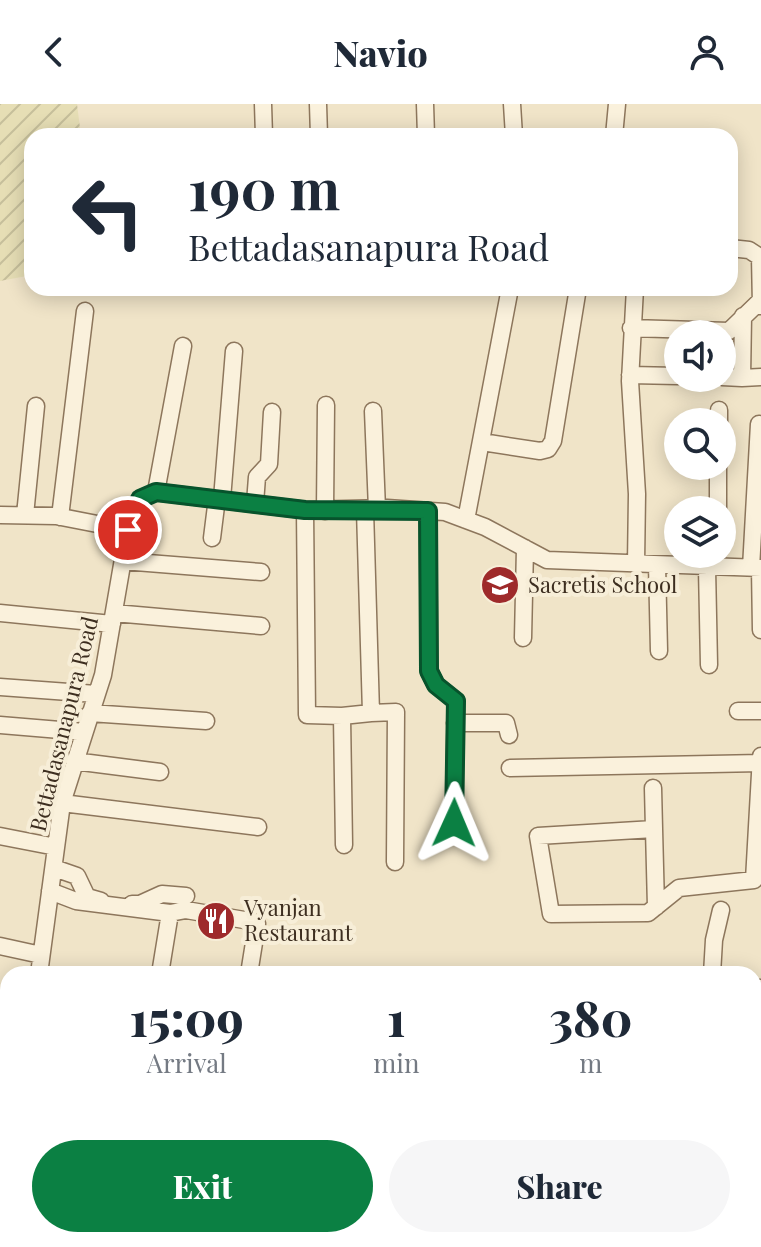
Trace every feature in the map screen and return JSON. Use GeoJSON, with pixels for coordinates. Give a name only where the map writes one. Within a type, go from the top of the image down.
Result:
{"type":"FeatureCollection","features":[{"type":"Feature","properties":{"kind":"street"},"geometry":{"type":"LineString","coordinates":[[263,104],[264,128]]}},
{"type":"Feature","properties":{"kind":"street"},"geometry":{"type":"LineString","coordinates":[[318,104],[319,128]]}},
{"type":"Feature","properties":{"kind":"street"},"geometry":{"type":"LineString","coordinates":[[425,104],[426,128]]}},
{"type":"Feature","properties":{"kind":"street"},"geometry":{"type":"LineString","coordinates":[[512,104],[514,128]]}},
{"type":"Feature","properties":{"kind":"street"},"geometry":{"type":"LineString","coordinates":[[615,128],[617,104]]}},
{"type":"Feature","properties":{"kind":"street"},"geometry":{"type":"LineString","coordinates":[[631,328],[729,331],[760,304],[761,252],[738,249]]}},
{"type":"Feature","properties":{"kind":"street"},"geometry":{"type":"LineString","coordinates":[[466,520],[509,296]]}},
{"type":"Feature","properties":{"kind":"street"},"geometry":{"type":"LineString","coordinates":[[482,442],[540,451],[548,449],[553,441],[577,296]]}},
{"type":"Feature","properties":{"kind":"street"},"geometry":{"type":"LineString","coordinates":[[634,296],[630,375],[637,494],[636,564]]}},
{"type":"Feature","properties":{"kind":"street"},"geometry":{"type":"LineString","coordinates":[[60,517],[85,311]]}},
{"type":"Feature","properties":{"kind":"street"},"geometry":{"type":"LineString","coordinates":[[742,378],[743,316]]}},
{"type":"Feature","properties":{"kind":"street"},"geometry":{"type":"LineString","coordinates":[[183,346],[156,492],[305,510],[428,511],[466,520],[547,560],[664,565]]}},
{"type":"Feature","properties":{"kind":"street"},"geometry":{"type":"LineString","coordinates":[[212,538],[220,499],[234,351]]}},
{"type":"Feature","properties":{"kind":"street"},"geometry":{"type":"LineString","coordinates":[[630,375],[664,376]]}},
{"type":"Feature","properties":{"kind":"street"},"geometry":{"type":"LineString","coordinates":[[736,378],[761,377]]}},
{"type":"Feature","properties":{"kind":"street"},"geometry":{"type":"LineString","coordinates":[[325,511],[326,405]]}},
{"type":"Feature","properties":{"kind":"street"},"geometry":{"type":"LineString","coordinates":[[25,515],[36,406]]}},
{"type":"Feature","properties":{"kind":"street"},"geometry":{"type":"LineString","coordinates":[[371,713],[373,411]]}},
{"type":"Feature","properties":{"kind":"street"},"geometry":{"type":"LineString","coordinates":[[255,503],[257,477],[269,464],[272,412]]}},
{"type":"Feature","properties":{"kind":"street"},"geometry":{"type":"LineString","coordinates":[[759,424],[757,568],[761,630]]}},
{"type":"Feature","properties":{"kind":"street","name":"Bettadasanapura Road"},"geometry":{"type":"LineString","coordinates":[[40,966],[62,803],[96,694],[128,530],[140,499],[156,492]]}},
{"type":"Feature","properties":{"kind":"street"},"geometry":{"type":"LineString","coordinates":[[305,510],[307,715],[396,712],[395,862]]}},
{"type":"Feature","properties":{"kind":"street"},"geometry":{"type":"LineString","coordinates":[[428,511],[429,671],[436,685],[456,701],[454,823]]}},
{"type":"Feature","properties":{"kind":"street"},"geometry":{"type":"LineString","coordinates":[[0,515],[60,517],[128,530]]}},
{"type":"Feature","properties":{"kind":"street"},"geometry":{"type":"LineString","coordinates":[[523,638],[525,548]]}},
{"type":"Feature","properties":{"kind":"street"},"geometry":{"type":"LineString","coordinates":[[123,561],[261,572]]}},
{"type":"Feature","properties":{"kind":"street"},"geometry":{"type":"LineString","coordinates":[[657,565],[659,651]]}},
{"type":"Feature","properties":{"kind":"street"},"geometry":{"type":"LineString","coordinates":[[736,566],[757,568]]}},
{"type":"Feature","properties":{"kind":"street"},"geometry":{"type":"LineString","coordinates":[[709,665],[714,568]]}},
{"type":"Feature","properties":{"kind":"street"},"geometry":{"type":"LineString","coordinates":[[0,613],[261,626]]}},
{"type":"Feature","properties":{"kind":"street"},"geometry":{"type":"LineString","coordinates":[[0,687],[96,694]]}},
{"type":"Feature","properties":{"kind":"street"},"geometry":{"type":"LineString","coordinates":[[738,711],[761,711]]}},
{"type":"Feature","properties":{"kind":"street"},"geometry":{"type":"LineString","coordinates":[[90,713],[206,721]]}},
{"type":"Feature","properties":{"kind":"street"},"geometry":{"type":"LineString","coordinates":[[342,716],[344,845]]}},
{"type":"Feature","properties":{"kind":"street"},"geometry":{"type":"LineString","coordinates":[[455,723],[506,723],[509,735]]}},
{"type":"Feature","properties":{"kind":"street"},"geometry":{"type":"LineString","coordinates":[[0,725],[84,732]]}},
{"type":"Feature","properties":{"kind":"street"},"geometry":{"type":"LineString","coordinates":[[654,829],[538,836],[551,914],[648,913],[679,888],[754,880],[761,756]]}},
{"type":"Feature","properties":{"kind":"street"},"geometry":{"type":"LineString","coordinates":[[74,761],[160,772]]}},
{"type":"Feature","properties":{"kind":"street"},"geometry":{"type":"LineString","coordinates":[[510,768],[761,763]]}},
{"type":"Feature","properties":{"kind":"street"},"geometry":{"type":"LineString","coordinates":[[653,788],[656,907]]}},
{"type":"Feature","properties":{"kind":"street"},"geometry":{"type":"LineString","coordinates":[[62,803],[258,827]]}},
{"type":"Feature","properties":{"kind":"street"},"geometry":{"type":"LineString","coordinates":[[0,836],[56,847]]}},
{"type":"Feature","properties":{"kind":"street"},"geometry":{"type":"LineString","coordinates":[[54,868],[77,876],[87,897],[95,899],[140,904],[162,894],[186,896]]}},
{"type":"Feature","properties":{"kind":"street"},"geometry":{"type":"LineString","coordinates":[[50,891],[76,901],[170,913],[186,910],[257,924],[250,966]]}},
{"type":"Feature","properties":{"kind":"street"},"geometry":{"type":"LineString","coordinates":[[712,966],[714,940],[721,910]]}},
{"type":"Feature","properties":{"kind":"street"},"geometry":{"type":"LineString","coordinates":[[161,966],[170,913]]}},
{"type":"Feature","properties":{"kind":"street"},"geometry":{"type":"LineString","coordinates":[[0,946],[41,955]]}},
{"type":"Feature","properties":{"kind":"shaded area"},"geometry":{"type":"Polygon","coordinates":[[[0,104],[77,104],[80,128],[24,128],[24,276],[0,281],[0,104]]]}},
{"type":"Feature","properties":{"kind":"place","name":"Sacretis School"},"geometry":{"type":"Point","coordinates":[500,585]}},
{"type":"Feature","properties":{"kind":"place","name":"Vyanjan Restaurant"},"geometry":{"type":"Point","coordinates":[216,921]}},
{"type":"Feature","properties":{"kind":"route"},"geometry":{"type":"LineString","coordinates":[[128,530],[140,499],[156,492],[305,510],[346,512],[387,508],[428,511],[429,671],[436,685],[456,701],[454,823]]}}]}
